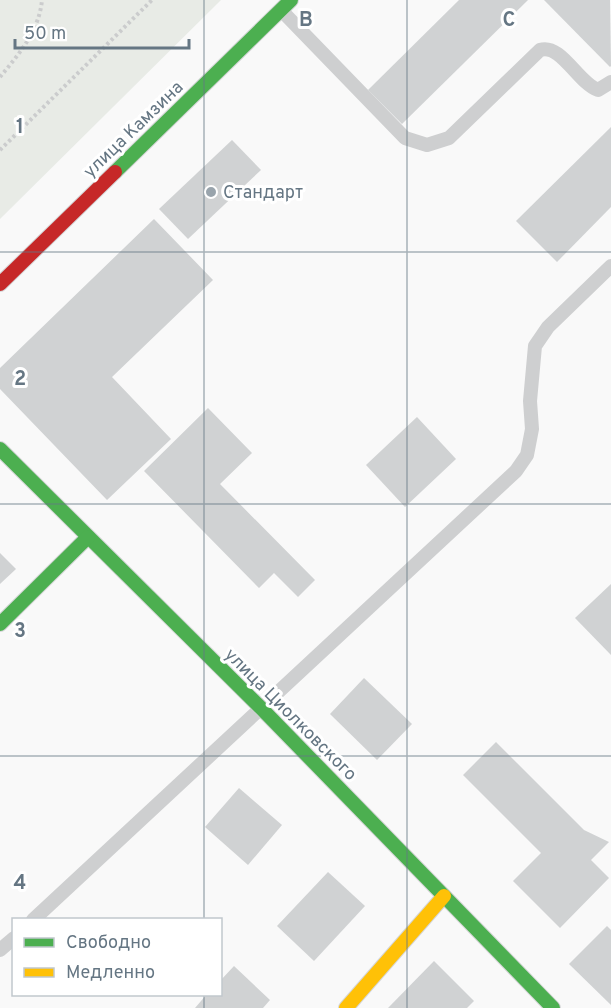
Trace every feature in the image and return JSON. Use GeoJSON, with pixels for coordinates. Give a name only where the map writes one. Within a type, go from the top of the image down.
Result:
{"type":"FeatureCollection","features":[{"type":"Feature","properties":{"kind":"street","name":"улица Камзина"},"geometry":{"type":"LineString","coordinates":[[0,284],[286,5]]}},
{"type":"Feature","properties":{"kind":"street","name":"улица Циолковского"},"geometry":{"type":"LineString","coordinates":[[0,449],[262,709],[444,896],[534,996],[553,1008]]}},
{"type":"Feature","properties":{"kind":"street"},"geometry":{"type":"LineString","coordinates":[[0,624],[88,537]]}},
{"type":"Feature","properties":{"kind":"street"},"geometry":{"type":"LineString","coordinates":[[346,1008],[444,896]]}},
{"type":"Feature","properties":{"kind":"lane"},"geometry":{"type":"LineString","coordinates":[[286,5],[405,138],[427,144],[449,138],[540,50],[546,48],[555,51],[590,87],[598,90],[611,82]]}},
{"type":"Feature","properties":{"kind":"lane"},"geometry":{"type":"LineString","coordinates":[[35,918],[516,471],[527,455],[532,429],[530,401],[535,346],[548,327],[611,266]]}},
{"type":"Feature","properties":{"kind":"lane"},"geometry":{"type":"LineString","coordinates":[[0,950],[12,940]]}},
{"type":"Feature","properties":{"kind":"path"},"geometry":{"type":"LineString","coordinates":[[0,77],[25,47],[41,11],[42,0]]}},
{"type":"Feature","properties":{"kind":"path"},"geometry":{"type":"LineString","coordinates":[[0,150],[152,0]]}},
{"type":"Feature","properties":{"kind":"shaded area"},"geometry":{"type":"Polygon","coordinates":[[[0,0],[221,0],[0,219],[0,0]]]}},
{"type":"Feature","properties":{"kind":"building"},"geometry":{"type":"Polygon","coordinates":[[[459,0],[528,0],[402,124],[368,90],[459,0]]]}},
{"type":"Feature","properties":{"kind":"building"},"geometry":{"type":"Polygon","coordinates":[[[544,0],[610,0],[610,67],[544,0]]]}},
{"type":"Feature","properties":{"kind":"building"},"geometry":{"type":"Polygon","coordinates":[[[611,127],[611,207],[557,262],[516,221],[611,127]]]}},
{"type":"Feature","properties":{"kind":"building"},"geometry":{"type":"Polygon","coordinates":[[[232,140],[261,170],[188,239],[159,209],[232,140]]]}},
{"type":"Feature","properties":{"kind":"building"},"geometry":{"type":"Polygon","coordinates":[[[154,219],[213,280],[112,377],[171,439],[107,500],[0,389],[0,368],[154,219]]]}},
{"type":"Feature","properties":{"kind":"building"},"geometry":{"type":"Polygon","coordinates":[[[208,408],[252,453],[220,484],[315,580],[298,597],[274,573],[259,588],[144,471],[208,408]]]}},
{"type":"Feature","properties":{"kind":"building"},"geometry":{"type":"Polygon","coordinates":[[[417,417],[456,459],[405,507],[366,465],[417,417]]]}},
{"type":"Feature","properties":{"kind":"building"},"geometry":{"type":"Polygon","coordinates":[[[0,553],[16,569],[0,584],[0,553]]]}},
{"type":"Feature","properties":{"kind":"building"},"geometry":{"type":"Polygon","coordinates":[[[611,584],[611,655],[575,618],[611,584]]]}},
{"type":"Feature","properties":{"kind":"building"},"geometry":{"type":"Polygon","coordinates":[[[364,678],[412,724],[377,760],[330,714],[364,678]]]}},
{"type":"Feature","properties":{"kind":"building"},"geometry":{"type":"Polygon","coordinates":[[[496,742],[584,830],[609,842],[591,860],[609,878],[560,928],[513,881],[541,853],[463,775],[496,742]]]}},
{"type":"Feature","properties":{"kind":"building"},"geometry":{"type":"Polygon","coordinates":[[[239,788],[282,825],[248,865],[205,827],[239,788]]]}},
{"type":"Feature","properties":{"kind":"building"},"geometry":{"type":"Polygon","coordinates":[[[328,872],[365,906],[314,961],[277,926],[328,872]]]}},
{"type":"Feature","properties":{"kind":"building"},"geometry":{"type":"Polygon","coordinates":[[[607,926],[611,930],[611,1005],[569,964],[607,926]]]}},
{"type":"Feature","properties":{"kind":"building"},"geometry":{"type":"Polygon","coordinates":[[[434,961],[474,1001],[467,1008],[388,1008],[434,961]]]}},
{"type":"Feature","properties":{"kind":"building"},"geometry":{"type":"Polygon","coordinates":[[[234,966],[270,1000],[263,1008],[195,1008],[205,996],[222,996],[222,979],[234,966]]]}},
{"type":"Feature","properties":{"kind":"traffic: fast"},"geometry":{"type":"LineString","coordinates":[[115,172],[291,0]]}},
{"type":"Feature","properties":{"kind":"traffic: fast"},"geometry":{"type":"LineString","coordinates":[[0,449],[262,709],[553,1008]]}},
{"type":"Feature","properties":{"kind":"traffic: fast"},"geometry":{"type":"LineString","coordinates":[[0,624],[88,537]]}},
{"type":"Feature","properties":{"kind":"traffic: slow"},"geometry":{"type":"LineString","coordinates":[[346,1008],[444,896]]}},
{"type":"Feature","properties":{"kind":"traffic: jam"},"geometry":{"type":"LineString","coordinates":[[0,284],[115,172]]}},
{"type":"Feature","properties":{"kind":"place","name":"Стандарт"},"geometry":{"type":"Point","coordinates":[211,192]}}]}
